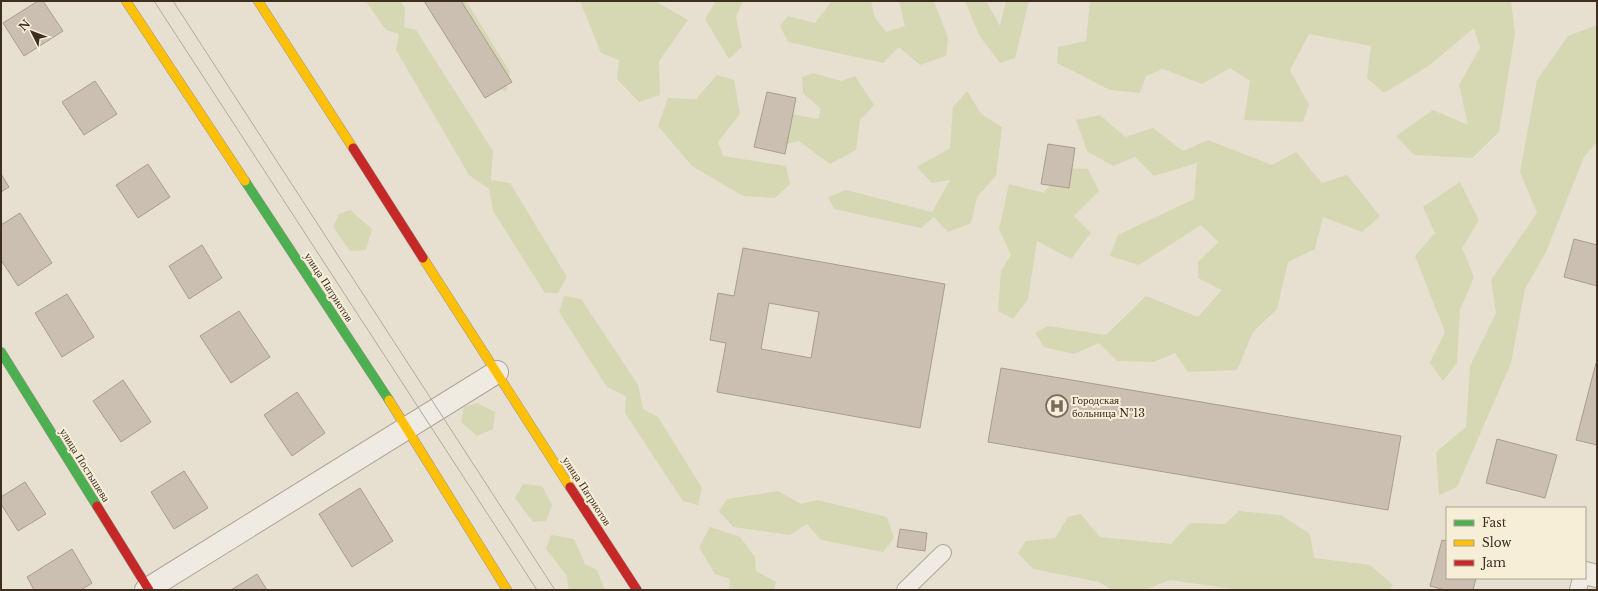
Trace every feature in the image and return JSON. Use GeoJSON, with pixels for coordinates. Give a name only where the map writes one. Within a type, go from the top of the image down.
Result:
{"type":"FeatureCollection","features":[{"type":"Feature","properties":{"kind":"street","name":"улица Патриотов"},"geometry":{"type":"LineString","coordinates":[[126,1],[407,428],[507,590]]}},
{"type":"Feature","properties":{"kind":"street","name":"улица Патриотов"},"geometry":{"type":"LineString","coordinates":[[258,1],[637,590]]}},
{"type":"Feature","properties":{"kind":"street","name":"улица Постышева"},"geometry":{"type":"LineString","coordinates":[[1,352],[148,590]]}},
{"type":"Feature","properties":{"kind":"street"},"geometry":{"type":"LineString","coordinates":[[148,590],[497,372]]}},
{"type":"Feature","properties":{"kind":"street"},"geometry":{"type":"LineString","coordinates":[[1586,573],[1597,576]]}},
{"type":"Feature","properties":{"kind":"lane"},"geometry":{"type":"LineString","coordinates":[[905,590],[943,553]]}},
{"type":"Feature","properties":{"kind":"lane"},"geometry":{"type":"LineString","coordinates":[[1578,590],[1581,579]]}},
{"type":"Feature","properties":{"kind":"green space"},"geometry":{"type":"Polygon","coordinates":[[[367,1],[400,1],[405,8],[404,27],[416,30],[493,151],[491,180],[510,183],[567,277],[558,293],[545,293],[493,211],[489,189],[469,175],[396,50],[399,34],[386,30],[367,1]]]}},
{"type":"Feature","properties":{"kind":"green space"},"geometry":{"type":"Polygon","coordinates":[[[443,1],[466,1],[510,72],[506,92],[491,85],[443,1]]]}},
{"type":"Feature","properties":{"kind":"green space"},"geometry":{"type":"Polygon","coordinates":[[[580,1],[655,1],[688,20],[659,61],[660,95],[639,102],[617,79],[619,60],[601,53],[580,1]]]}},
{"type":"Feature","properties":{"kind":"green space"},"geometry":{"type":"Polygon","coordinates":[[[716,1],[743,1],[736,17],[742,47],[729,59],[705,19],[716,1]]]}},
{"type":"Feature","properties":{"kind":"green space"},"geometry":{"type":"Polygon","coordinates":[[[832,1],[871,1],[875,18],[886,32],[905,26],[899,1],[934,1],[948,38],[946,56],[920,65],[899,47],[883,63],[788,42],[780,26],[788,16],[815,23],[832,1]]]}},
{"type":"Feature","properties":{"kind":"green space"},"geometry":{"type":"Polygon","coordinates":[[[965,1],[986,1],[1000,26],[1006,1],[1029,1],[1015,58],[1000,63],[979,35],[965,1]]]}},
{"type":"Feature","properties":{"kind":"green space"},"geometry":{"type":"Polygon","coordinates":[[[1090,1],[1511,1],[1515,33],[1499,132],[1472,158],[1414,155],[1396,136],[1433,110],[1468,125],[1459,85],[1480,48],[1474,28],[1427,67],[1384,93],[1367,78],[1371,46],[1309,34],[1290,70],[1309,105],[1303,122],[1244,120],[1250,81],[1230,68],[1202,84],[1163,69],[1146,76],[1140,93],[1110,90],[1057,63],[1058,47],[1086,41],[1090,1]]]}},
{"type":"Feature","properties":{"kind":"green space"},"geometry":{"type":"Polygon","coordinates":[[[1597,25],[1597,142],[1584,157],[1546,252],[1525,289],[1511,363],[1457,487],[1439,495],[1436,452],[1466,427],[1470,366],[1496,313],[1491,280],[1537,213],[1520,172],[1537,80],[1568,36],[1597,25]]]}},
{"type":"Feature","properties":{"kind":"green space"},"geometry":{"type":"Polygon","coordinates":[[[813,73],[841,81],[855,76],[874,105],[860,120],[856,150],[830,164],[799,141],[772,148],[776,111],[818,119],[821,109],[803,93],[802,77],[813,73]]]}},
{"type":"Feature","properties":{"kind":"green space"},"geometry":{"type":"Polygon","coordinates":[[[717,75],[734,80],[740,114],[718,142],[723,156],[786,166],[790,184],[775,198],[743,196],[692,166],[658,126],[668,98],[696,99],[717,75]]]}},
{"type":"Feature","properties":{"kind":"green space"},"geometry":{"type":"Polygon","coordinates":[[[967,91],[981,114],[1002,127],[996,176],[977,197],[971,223],[948,232],[934,217],[921,228],[834,209],[828,197],[846,190],[932,212],[950,180],[932,183],[917,167],[950,148],[953,107],[967,91]]]}},
{"type":"Feature","properties":{"kind":"green space"},"geometry":{"type":"Polygon","coordinates":[[[1100,115],[1125,137],[1153,128],[1183,151],[1208,140],[1272,165],[1296,152],[1322,183],[1347,175],[1380,216],[1362,232],[1323,217],[1315,249],[1288,262],[1277,309],[1253,332],[1237,370],[1188,372],[1175,353],[1154,362],[1117,361],[1099,343],[1074,354],[1044,347],[1035,333],[1048,326],[1106,335],[1146,296],[1198,317],[1222,290],[1198,278],[1198,262],[1219,242],[1201,225],[1139,265],[1110,256],[1118,235],[1194,199],[1197,163],[1154,176],[1135,157],[1113,166],[1087,151],[1076,120],[1100,115]]]}},
{"type":"Feature","properties":{"kind":"green space"},"geometry":{"type":"Polygon","coordinates":[[[1063,168],[1088,169],[1099,191],[1074,216],[1091,233],[1071,259],[1037,241],[1028,299],[1013,319],[998,311],[1001,271],[1011,255],[999,229],[1009,184],[1044,193],[1063,168]]]}},
{"type":"Feature","properties":{"kind":"green space"},"geometry":{"type":"Polygon","coordinates":[[[1460,182],[1479,220],[1462,248],[1474,277],[1460,310],[1457,363],[1443,381],[1430,363],[1445,332],[1415,256],[1435,233],[1423,207],[1460,182]]]}},
{"type":"Feature","properties":{"kind":"green space"},"geometry":{"type":"Polygon","coordinates":[[[350,210],[372,229],[366,250],[350,251],[333,227],[339,214],[350,210]]]}},
{"type":"Feature","properties":{"kind":"green space"},"geometry":{"type":"Polygon","coordinates":[[[564,296],[581,299],[638,385],[643,409],[658,417],[702,488],[698,505],[683,501],[625,413],[626,396],[607,387],[559,312],[564,296]]]}},
{"type":"Feature","properties":{"kind":"green space"},"geometry":{"type":"Polygon","coordinates":[[[477,403],[495,412],[493,429],[477,436],[461,422],[464,407],[477,403]]]}},
{"type":"Feature","properties":{"kind":"green space"},"geometry":{"type":"Polygon","coordinates":[[[523,484],[542,486],[552,505],[546,521],[533,522],[515,498],[523,484]]]}},
{"type":"Feature","properties":{"kind":"green space"},"geometry":{"type":"Polygon","coordinates":[[[778,491],[801,504],[818,500],[887,517],[894,538],[883,552],[821,540],[807,524],[790,535],[733,527],[719,511],[727,499],[778,491]]]}},
{"type":"Feature","properties":{"kind":"green space"},"geometry":{"type":"Polygon","coordinates":[[[1239,511],[1281,515],[1310,534],[1314,558],[1370,565],[1393,585],[1389,590],[1239,590],[1170,580],[1144,590],[1112,590],[1099,582],[1033,569],[1018,553],[1026,541],[1055,538],[1068,517],[1081,514],[1100,537],[1171,544],[1190,523],[1225,524],[1239,511]]]}},
{"type":"Feature","properties":{"kind":"green space"},"geometry":{"type":"Polygon","coordinates":[[[710,527],[740,537],[755,557],[756,571],[776,582],[774,590],[729,590],[730,579],[715,574],[699,547],[710,527]]]}},
{"type":"Feature","properties":{"kind":"green space"},"geometry":{"type":"Polygon","coordinates":[[[551,535],[574,539],[585,564],[597,570],[605,590],[570,590],[568,587],[567,576],[546,549],[551,535]]]}},
{"type":"Feature","properties":{"kind":"building"},"geometry":{"type":"Polygon","coordinates":[[[38,1],[43,1],[63,31],[24,56],[3,23],[38,1]]]}},
{"type":"Feature","properties":{"kind":"building"},"geometry":{"type":"Polygon","coordinates":[[[424,1],[461,1],[512,82],[485,98],[424,1]]]}},
{"type":"Feature","properties":{"kind":"building"},"geometry":{"type":"Polygon","coordinates":[[[95,81],[117,114],[84,135],[62,102],[95,81]]]}},
{"type":"Feature","properties":{"kind":"building"},"geometry":{"type":"Polygon","coordinates":[[[767,92],[796,98],[785,154],[754,147],[767,92]]]}},
{"type":"Feature","properties":{"kind":"building"},"geometry":{"type":"Polygon","coordinates":[[[1048,144],[1075,148],[1069,188],[1041,184],[1048,144]]]}},
{"type":"Feature","properties":{"kind":"building"},"geometry":{"type":"Polygon","coordinates":[[[148,164],[170,197],[138,218],[116,185],[148,164]]]}},
{"type":"Feature","properties":{"kind":"building"},"geometry":{"type":"Polygon","coordinates":[[[1,174],[9,187],[1,192],[1,174]]]}},
{"type":"Feature","properties":{"kind":"building"},"geometry":{"type":"Polygon","coordinates":[[[20,213],[52,263],[18,286],[1,260],[1,225],[20,213]]]}},
{"type":"Feature","properties":{"kind":"building"},"geometry":{"type":"Polygon","coordinates":[[[1574,239],[1597,245],[1597,286],[1564,277],[1574,239]]]}},
{"type":"Feature","properties":{"kind":"building"},"geometry":{"type":"Polygon","coordinates":[[[202,245],[222,278],[189,299],[169,266],[202,245]]]}},
{"type":"Feature","properties":{"kind":"building"},"geometry":{"type":"Polygon","coordinates":[[[743,248],[945,284],[920,428],[717,392],[726,343],[710,340],[718,293],[734,296],[743,248]],[[769,303],[761,349],[811,358],[819,312],[769,303]]]}},
{"type":"Feature","properties":{"kind":"building"},"geometry":{"type":"Polygon","coordinates":[[[67,294],[94,337],[62,357],[35,313],[67,294]]]}},
{"type":"Feature","properties":{"kind":"building"},"geometry":{"type":"Polygon","coordinates":[[[239,311],[270,357],[231,383],[200,336],[239,311]]]}},
{"type":"Feature","properties":{"kind":"building"},"geometry":{"type":"Polygon","coordinates":[[[1597,363],[1597,445],[1576,440],[1597,363]]]}},
{"type":"Feature","properties":{"kind":"building"},"geometry":{"type":"Polygon","coordinates":[[[1001,368],[1401,436],[1388,510],[988,442],[1001,368]]]}},
{"type":"Feature","properties":{"kind":"building"},"geometry":{"type":"Polygon","coordinates":[[[123,380],[151,422],[121,442],[93,401],[123,380]]]}},
{"type":"Feature","properties":{"kind":"building"},"geometry":{"type":"Polygon","coordinates":[[[297,392],[325,433],[292,456],[264,415],[297,392]]]}},
{"type":"Feature","properties":{"kind":"building"},"geometry":{"type":"Polygon","coordinates":[[[1497,439],[1557,455],[1545,498],[1486,483],[1497,439]]]}},
{"type":"Feature","properties":{"kind":"building"},"geometry":{"type":"Polygon","coordinates":[[[184,471],[208,508],[174,529],[151,492],[184,471]]]}},
{"type":"Feature","properties":{"kind":"building"},"geometry":{"type":"Polygon","coordinates":[[[25,482],[46,514],[18,531],[1,504],[1,497],[25,482]]]}},
{"type":"Feature","properties":{"kind":"building"},"geometry":{"type":"Polygon","coordinates":[[[360,488],[393,541],[352,567],[319,514],[360,488]]]}},
{"type":"Feature","properties":{"kind":"building"},"geometry":{"type":"Polygon","coordinates":[[[900,529],[927,533],[925,551],[897,547],[900,529]]]}},
{"type":"Feature","properties":{"kind":"building"},"geometry":{"type":"Polygon","coordinates":[[[1442,540],[1446,541],[1446,579],[1476,579],[1473,590],[1445,590],[1430,586],[1442,540]]]}},
{"type":"Feature","properties":{"kind":"building"},"geometry":{"type":"Polygon","coordinates":[[[72,549],[92,583],[81,590],[34,590],[27,577],[72,549]]]}},
{"type":"Feature","properties":{"kind":"building"},"geometry":{"type":"Polygon","coordinates":[[[257,574],[267,590],[231,590],[257,574]]]}},
{"type":"Feature","properties":{"kind":"tram line"},"geometry":{"type":"LineString","coordinates":[[154,1],[537,590]]}},
{"type":"Feature","properties":{"kind":"tram line"},"geometry":{"type":"LineString","coordinates":[[173,1],[555,590]]}},
{"type":"Feature","properties":{"kind":"traffic: fast"},"geometry":{"type":"LineString","coordinates":[[245,181],[389,400]]}},
{"type":"Feature","properties":{"kind":"traffic: fast"},"geometry":{"type":"LineString","coordinates":[[1,352],[97,506]]}},
{"type":"Feature","properties":{"kind":"traffic: slow"},"geometry":{"type":"LineString","coordinates":[[126,1],[245,181]]}},
{"type":"Feature","properties":{"kind":"traffic: slow"},"geometry":{"type":"LineString","coordinates":[[258,1],[353,148]]}},
{"type":"Feature","properties":{"kind":"traffic: slow"},"geometry":{"type":"LineString","coordinates":[[423,258],[570,487]]}},
{"type":"Feature","properties":{"kind":"traffic: slow"},"geometry":{"type":"LineString","coordinates":[[389,400],[507,590]]}},
{"type":"Feature","properties":{"kind":"traffic: jam"},"geometry":{"type":"LineString","coordinates":[[353,148],[423,258]]}},
{"type":"Feature","properties":{"kind":"traffic: jam"},"geometry":{"type":"LineString","coordinates":[[570,487],[637,590]]}},
{"type":"Feature","properties":{"kind":"traffic: jam"},"geometry":{"type":"LineString","coordinates":[[97,506],[149,590]]}},
{"type":"Feature","properties":{"kind":"place","name":"Городская больница №13"},"geometry":{"type":"Point","coordinates":[1057,406]}}]}
